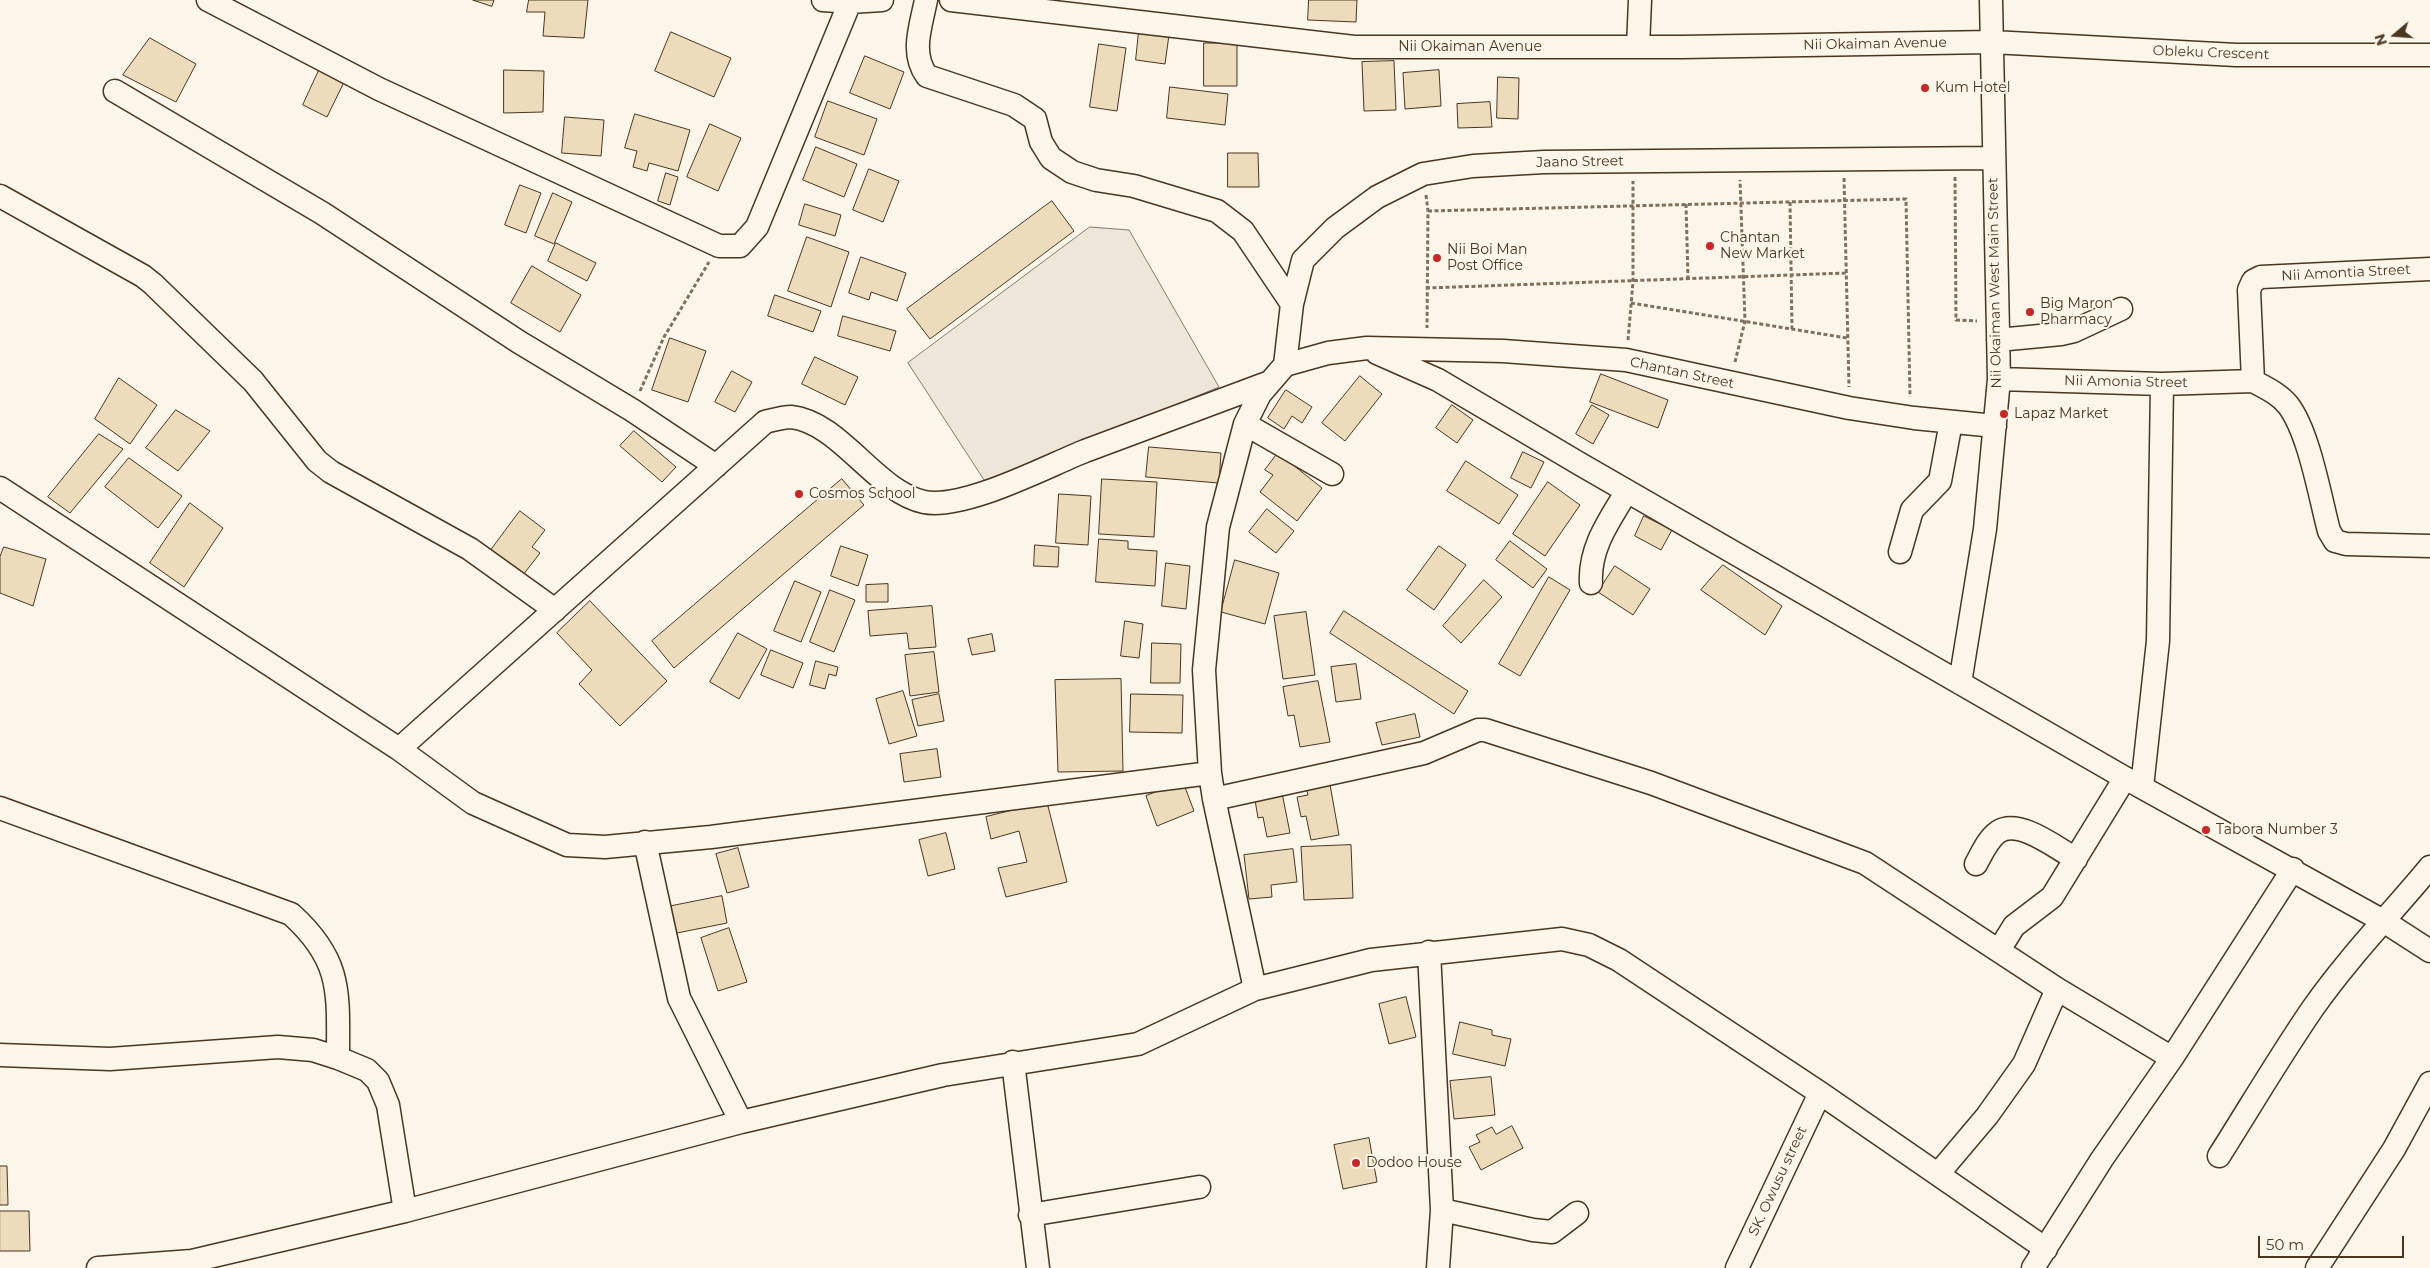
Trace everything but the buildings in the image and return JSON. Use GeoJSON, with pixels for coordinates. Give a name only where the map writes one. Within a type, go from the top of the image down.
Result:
{"type":"FeatureCollection","features":[{"type":"Feature","properties":{"kind":"street"},"geometry":{"type":"LineString","coordinates":[[208,0],[379,89],[719,246],[740,246],[757,227],[850,2]]}},
{"type":"Feature","properties":{"kind":"street"},"geometry":{"type":"LineString","coordinates":[[822,0],[850,2],[882,0]]}},
{"type":"Feature","properties":{"kind":"street"},"geometry":{"type":"LineString","coordinates":[[926,0],[916,50],[920,66],[927,76],[1014,105],[1035,119],[1041,142],[1051,158],[1072,172],[1096,180],[1134,186],[1217,211],[1243,231],[1292,304]]}},
{"type":"Feature","properties":{"kind":"street","name":"Nii Okaiman Avenue"},"geometry":{"type":"LineString","coordinates":[[951,0],[1354,47],[1638,47],[1992,42]]}},
{"type":"Feature","properties":{"kind":"street"},"geometry":{"type":"LineString","coordinates":[[1638,47],[1640,0]]}},
{"type":"Feature","properties":{"kind":"street","name":"Nii Okaiman West Main Street"},"geometry":{"type":"LineString","coordinates":[[1960,683],[1985,529],[1999,379],[1991,0]]}},
{"type":"Feature","properties":{"kind":"street","name":"Obleku Crescent"},"geometry":{"type":"LineString","coordinates":[[1992,42],[2236,56],[2430,56]]}},
{"type":"Feature","properties":{"kind":"street"},"geometry":{"type":"LineString","coordinates":[[115,91],[322,213],[519,342],[632,410],[716,466]]}},
{"type":"Feature","properties":{"kind":"street","name":"Jaano Street"},"geometry":{"type":"LineString","coordinates":[[1285,365],[1292,304],[1303,260],[1336,228],[1377,197],[1423,174],[1473,166],[1633,162],[1993,158]]}},
{"type":"Feature","properties":{"kind":"street"},"geometry":{"type":"LineString","coordinates":[[0,196],[143,276],[153,284],[253,381],[317,461],[331,472],[470,549],[555,610]]}},
{"type":"Feature","properties":{"kind":"street","name":"Nii Amontia Street"},"geometry":{"type":"LineString","coordinates":[[2253,381],[2249,290],[2253,281],[2261,277],[2430,269]]}},
{"type":"Feature","properties":{"kind":"street"},"geometry":{"type":"LineString","coordinates":[[1998,340],[2074,331],[2121,309]]}},
{"type":"Feature","properties":{"kind":"street"},"geometry":{"type":"LineString","coordinates":[[1367,348],[1438,380],[2134,783],[2293,869],[2385,922],[2430,951]]}},
{"type":"Feature","properties":{"kind":"street","name":"Chantan Street"},"geometry":{"type":"LineString","coordinates":[[1285,365],[1328,353],[1367,348],[1503,352],[1626,360],[1849,408],[1995,426]]}},
{"type":"Feature","properties":{"kind":"street"},"geometry":{"type":"LineString","coordinates":[[1255,989],[1210,774],[1204,670],[1218,527],[1245,424],[1260,394],[1285,365]]}},
{"type":"Feature","properties":{"kind":"street","name":"Nii Amonia Street"},"geometry":{"type":"LineString","coordinates":[[1999,379],[2162,384],[2253,381]]}},
{"type":"Feature","properties":{"kind":"street"},"geometry":{"type":"LineString","coordinates":[[2253,381],[2275,393],[2288,406],[2298,424],[2329,531],[2335,541],[2346,544],[2430,546]]}},
{"type":"Feature","properties":{"kind":"street"},"geometry":{"type":"LineString","coordinates":[[399,749],[765,422],[791,417],[820,427],[905,496],[924,502],[946,503],[993,489],[1084,452],[1270,382]]}},
{"type":"Feature","properties":{"kind":"street"},"geometry":{"type":"LineString","coordinates":[[1999,950],[2014,926],[2052,896],[2076,859],[2134,783],[2158,641],[2162,384]]}},
{"type":"Feature","properties":{"kind":"street"},"geometry":{"type":"LineString","coordinates":[[1900,552],[1912,510],[1940,482],[1951,422]]}},
{"type":"Feature","properties":{"kind":"street"},"geometry":{"type":"LineString","coordinates":[[1245,424],[1332,474]]}},
{"type":"Feature","properties":{"kind":"street"},"geometry":{"type":"LineString","coordinates":[[0,488],[399,749],[473,803],[567,845],[605,847],[711,837],[895,812],[1210,774]]}},
{"type":"Feature","properties":{"kind":"street"},"geometry":{"type":"LineString","coordinates":[[1591,584],[1591,561],[1596,548],[1627,491]]}},
{"type":"Feature","properties":{"kind":"street"},"geometry":{"type":"LineString","coordinates":[[1214,799],[1424,752],[1478,730],[1485,730],[1650,783],[1865,863],[2057,989],[2172,1058]]}},
{"type":"Feature","properties":{"kind":"street"},"geometry":{"type":"LineString","coordinates":[[0,808],[291,914],[311,933],[327,955],[338,995],[338,1058]]}},
{"type":"Feature","properties":{"kind":"street"},"geometry":{"type":"LineString","coordinates":[[1976,864],[1991,838],[1998,832],[2012,827],[2022,828],[2076,859]]}},
{"type":"Feature","properties":{"kind":"street"},"geometry":{"type":"LineString","coordinates":[[645,842],[679,998],[740,1122]]}},
{"type":"Feature","properties":{"kind":"street"},"geometry":{"type":"LineString","coordinates":[[2219,1156],[2313,1008],[2359,948],[2385,922],[2430,868]]}},
{"type":"Feature","properties":{"kind":"street"},"geometry":{"type":"LineString","coordinates":[[2033,1268],[2102,1159],[2172,1058],[2293,869]]}},
{"type":"Feature","properties":{"kind":"street"},"geometry":{"type":"LineString","coordinates":[[98,1268],[192,1261],[405,1211],[740,1122],[943,1075],[1013,1062],[1138,1044],[1255,989],[1371,960],[1429,952],[1562,939],[1589,945],[1619,960],[1820,1093],[2046,1249]]}},
{"type":"Feature","properties":{"kind":"street"},"geometry":{"type":"LineString","coordinates":[[1429,952],[1442,1210],[1438,1268]]}},
{"type":"Feature","properties":{"kind":"street"},"geometry":{"type":"LineString","coordinates":[[1938,1174],[1987,1116],[2024,1064],[2057,989]]}},
{"type":"Feature","properties":{"kind":"street"},"geometry":{"type":"LineString","coordinates":[[0,1055],[110,1059],[278,1047],[313,1050],[338,1058],[367,1070],[378,1081],[388,1105],[405,1211]]}},
{"type":"Feature","properties":{"kind":"street"},"geometry":{"type":"LineString","coordinates":[[1013,1062],[1030,1215],[1038,1268]]}},
{"type":"Feature","properties":{"kind":"street"},"geometry":{"type":"LineString","coordinates":[[2317,1268],[2394,1149],[2430,1083]]}},
{"type":"Feature","properties":{"kind":"street","name":"SK. Owusu street"},"geometry":{"type":"LineString","coordinates":[[1737,1268],[1820,1093]]}},
{"type":"Feature","properties":{"kind":"street"},"geometry":{"type":"LineString","coordinates":[[1030,1215],[1199,1187]]}},
{"type":"Feature","properties":{"kind":"street"},"geometry":{"type":"LineString","coordinates":[[1442,1210],[1533,1230],[1552,1232],[1578,1213]]}},
{"type":"Feature","properties":{"kind":"path"},"geometry":{"type":"LineString","coordinates":[[1955,159],[1956,320]]}},
{"type":"Feature","properties":{"kind":"path"},"geometry":{"type":"LineString","coordinates":[[1843,160],[1849,408]]}},
{"type":"Feature","properties":{"kind":"path"},"geometry":{"type":"LineString","coordinates":[[1730,382],[1745,321],[1739,161]]}},
{"type":"Feature","properties":{"kind":"path"},"geometry":{"type":"LineString","coordinates":[[1626,360],[1633,282],[1633,162]]}},
{"type":"Feature","properties":{"kind":"path"},"geometry":{"type":"LineString","coordinates":[[1423,174],[1428,211],[1426,288],[1428,350]]}},
{"type":"Feature","properties":{"kind":"path"},"geometry":{"type":"LineString","coordinates":[[1428,211],[1906,199],[1910,417]]}},
{"type":"Feature","properties":{"kind":"path"},"geometry":{"type":"LineString","coordinates":[[1790,202],[1792,329]]}},
{"type":"Feature","properties":{"kind":"path"},"geometry":{"type":"LineString","coordinates":[[1686,204],[1688,279]]}},
{"type":"Feature","properties":{"kind":"path"},"geometry":{"type":"LineString","coordinates":[[632,410],[664,338],[719,246]]}},
{"type":"Feature","properties":{"kind":"path"},"geometry":{"type":"LineString","coordinates":[[1426,288],[1846,274]]}},
{"type":"Feature","properties":{"kind":"path"},"geometry":{"type":"LineString","coordinates":[[1632,303],[1848,338]]}},
{"type":"Feature","properties":{"kind":"shaded area"},"geometry":{"type":"Polygon","coordinates":[[[1090,227],[1129,230],[1219,387],[986,483],[908,363],[1090,227]]]}},
{"type":"Feature","properties":{"kind":"place","name":"Kum Hotel"},"geometry":{"type":"Point","coordinates":[1925,88]}},
{"type":"Feature","properties":{"kind":"place","name":"Chantan New Market"},"geometry":{"type":"Point","coordinates":[1710,246]}},
{"type":"Feature","properties":{"kind":"place","name":"Nii Boi Man Post Office"},"geometry":{"type":"Point","coordinates":[1437,258]}},
{"type":"Feature","properties":{"kind":"place","name":"Big Maron Pharmacy"},"geometry":{"type":"Point","coordinates":[2030,312]}},
{"type":"Feature","properties":{"kind":"place","name":"Lapaz Market"},"geometry":{"type":"Point","coordinates":[2004,414]}},
{"type":"Feature","properties":{"kind":"place","name":"Cosmos School"},"geometry":{"type":"Point","coordinates":[799,494]}},
{"type":"Feature","properties":{"kind":"place","name":"Tabora Number 3"},"geometry":{"type":"Point","coordinates":[2206,830]}},
{"type":"Feature","properties":{"kind":"place","name":"Dodoo House"},"geometry":{"type":"Point","coordinates":[1356,1163]}}]}
